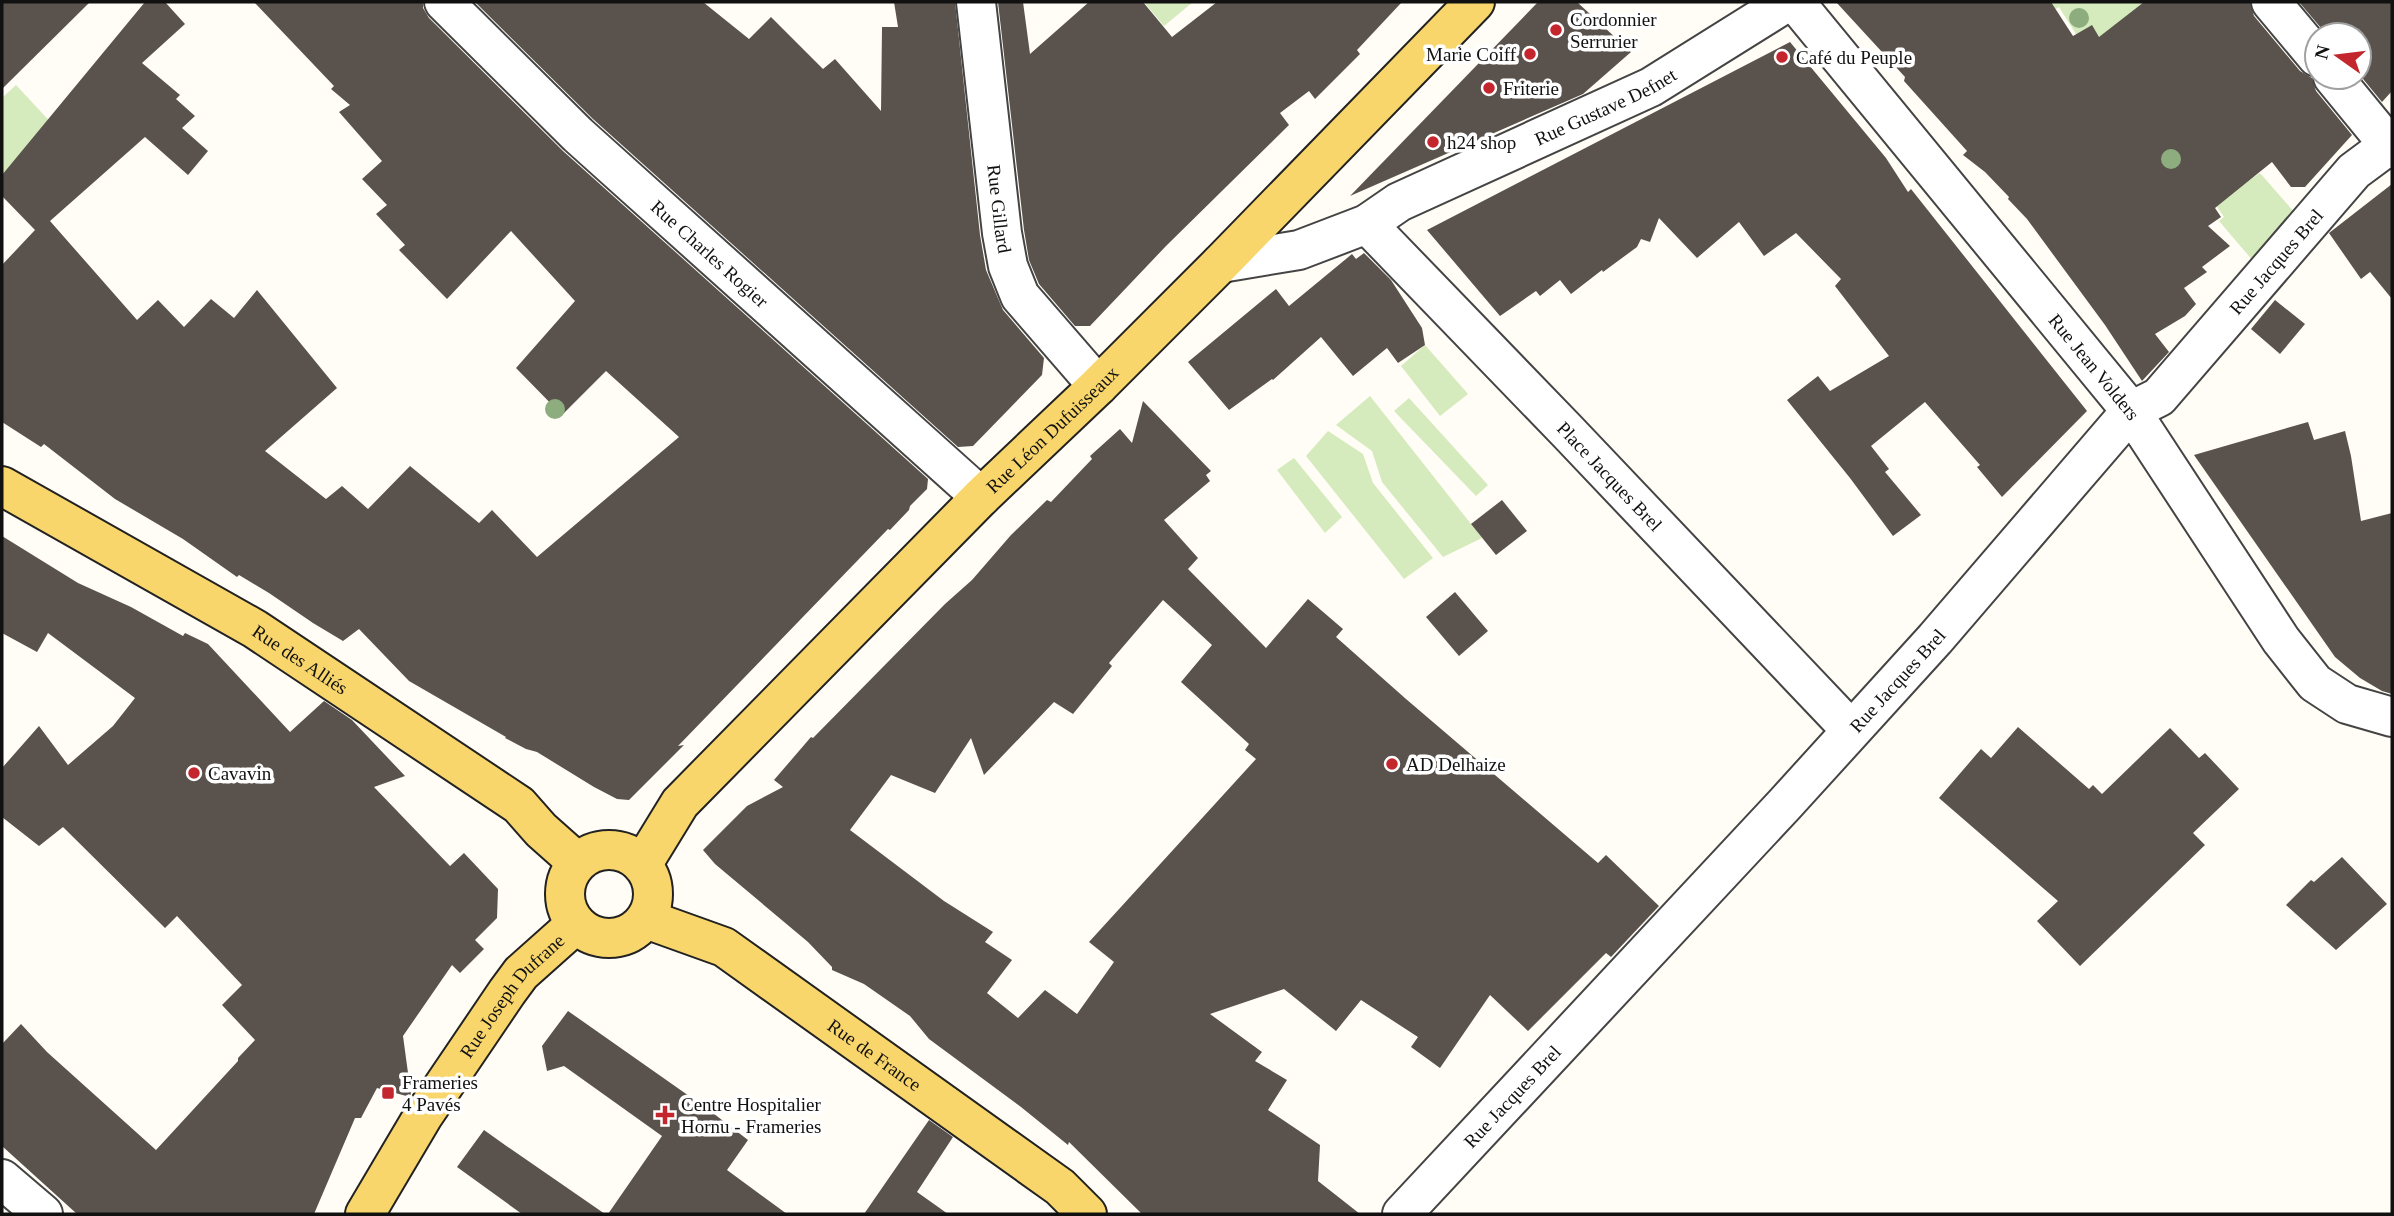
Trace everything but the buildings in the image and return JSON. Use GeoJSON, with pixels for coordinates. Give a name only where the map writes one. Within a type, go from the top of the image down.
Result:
{"type":"FeatureCollection","features":[{"type":"Feature","properties":{"kind":"main road","name":"Rue Léon Dufuisseaux"},"geometry":{"type":"LineString","coordinates":[[642,864],[681,803],[981,497],[1098,386],[1221,263],[1475,2]]}},
{"type":"Feature","properties":{"kind":"main road","name":"Rue des Alliés"},"geometry":{"type":"LineString","coordinates":[[2,486],[255,629],[519,805],[541,830],[578,862]]}},
{"type":"Feature","properties":{"kind":"main road"},"geometry":{"type":"LineString","coordinates":[[601,850],[615,850],[629,854],[642,864],[649,874],[653,888],[653,903],[639,927],[627,935],[613,938],[587,933],[576,924],[565,900],[565,887],[578,862],[601,850]]}},
{"type":"Feature","properties":{"kind":"main road","name":"Rue de France"},"geometry":{"type":"LineString","coordinates":[[646,919],[724,947],[1060,1187],[1087,1214]]}},
{"type":"Feature","properties":{"kind":"main road","name":"Rue Joseph Dufrane"},"geometry":{"type":"LineString","coordinates":[[365,1214],[423,1116],[521,973],[576,924]]}},
{"type":"Feature","properties":{"kind":"street","name":"Rue Charles Rogier"},"geometry":{"type":"LineString","coordinates":[[444,2],[578,135],[981,497]]}},
{"type":"Feature","properties":{"kind":"street","name":"Rue Gillard"},"geometry":{"type":"LineString","coordinates":[[976,2],[1008,266],[1020,296],[1098,386]]}},
{"type":"Feature","properties":{"kind":"street","name":"Rue Gustave Defnet"},"geometry":{"type":"LineString","coordinates":[[1221,263],[1298,250],[1367,224],[1399,202],[1651,87],[1787,2]]}},
{"type":"Feature","properties":{"kind":"street","name":"Rue Jean Volders"},"geometry":{"type":"LineString","coordinates":[[1795,2],[2132,411],[2281,640],[2315,683],[2347,704],[2392,717]]}},
{"type":"Feature","properties":{"kind":"street"},"geometry":{"type":"LineString","coordinates":[[2272,2],[2303,40]]}},
{"type":"Feature","properties":{"kind":"street"},"geometry":{"type":"LineString","coordinates":[[2345,91],[2391,147]]}},
{"type":"Feature","properties":{"kind":"street","name":"Rue Jacques Brel"},"geometry":{"type":"LineString","coordinates":[[1402,1214],[1785,804],[1935,639],[2132,411],[2159,397],[2354,171],[2391,147]]}},
{"type":"Feature","properties":{"kind":"street","name":"Place Jacques Brel"},"geometry":{"type":"LineString","coordinates":[[1367,224],[1569,432],[1851,730]]}},
{"type":"Feature","properties":{"kind":"street"},"geometry":{"type":"LineString","coordinates":[[2,1179],[43,1214]]}},
{"type":"Feature","properties":{"kind":"green space"},"geometry":{"type":"Polygon","coordinates":[[[1144,2],[1193,2],[1164,26],[1144,2]]]}},
{"type":"Feature","properties":{"kind":"green space"},"geometry":{"type":"Polygon","coordinates":[[[2011,2],[2151,2],[2119,27],[2131,49],[2081,42],[2059,7],[1968,63],[1994,12],[2011,2]]]}},
{"type":"Feature","properties":{"kind":"green space"},"geometry":{"type":"Polygon","coordinates":[[[16,85],[56,128],[2,186],[2,98],[16,85]]]}},
{"type":"Feature","properties":{"kind":"green space"},"geometry":{"type":"Polygon","coordinates":[[[2260,173],[2295,213],[2254,262],[2219,221],[2224,217],[2211,198],[2260,173]]]}},
{"type":"Feature","properties":{"kind":"green space"},"geometry":{"type":"Polygon","coordinates":[[[1425,345],[1468,394],[1440,416],[1401,366],[1425,345]]]}},
{"type":"Feature","properties":{"kind":"green space"},"geometry":{"type":"Polygon","coordinates":[[[1370,396],[1482,538],[1443,557],[1382,482],[1372,451],[1336,425],[1370,396]]]}},
{"type":"Feature","properties":{"kind":"green space"},"geometry":{"type":"Polygon","coordinates":[[[1409,398],[1488,485],[1476,496],[1394,411],[1409,398]]]}},
{"type":"Feature","properties":{"kind":"green space"},"geometry":{"type":"Polygon","coordinates":[[[1328,431],[1363,454],[1373,483],[1433,558],[1404,579],[1306,456],[1328,431]]]}},
{"type":"Feature","properties":{"kind":"green space"},"geometry":{"type":"Polygon","coordinates":[[[1294,458],[1342,517],[1325,533],[1277,470],[1294,458]]]}},
{"type":"Feature","properties":{"kind":"place","name":"Cordonnier Serrurier"},"geometry":{"type":"Point","coordinates":[1556,30]}},
{"type":"Feature","properties":{"kind":"place","name":"Marie Coiff"},"geometry":{"type":"Point","coordinates":[1530,54]}},
{"type":"Feature","properties":{"kind":"place","name":"Café du Peuple"},"geometry":{"type":"Point","coordinates":[1782,57]}},
{"type":"Feature","properties":{"kind":"place","name":"Friterie"},"geometry":{"type":"Point","coordinates":[1489,88]}},
{"type":"Feature","properties":{"kind":"place","name":"h24 shop"},"geometry":{"type":"Point","coordinates":[1433,142]}},
{"type":"Feature","properties":{"kind":"place","name":"AD Delhaize"},"geometry":{"type":"Point","coordinates":[1392,764]}},
{"type":"Feature","properties":{"kind":"place","name":"Cavavin"},"geometry":{"type":"Point","coordinates":[194,773]}},
{"type":"Feature","properties":{"kind":"place","name":"Frameries 4 Pavés"},"geometry":{"type":"Point","coordinates":[388,1093]}},
{"type":"Feature","properties":{"kind":"place","name":"Centre Hospitalier Hornu - Frameries"},"geometry":{"type":"Point","coordinates":[665,1115]}}]}
